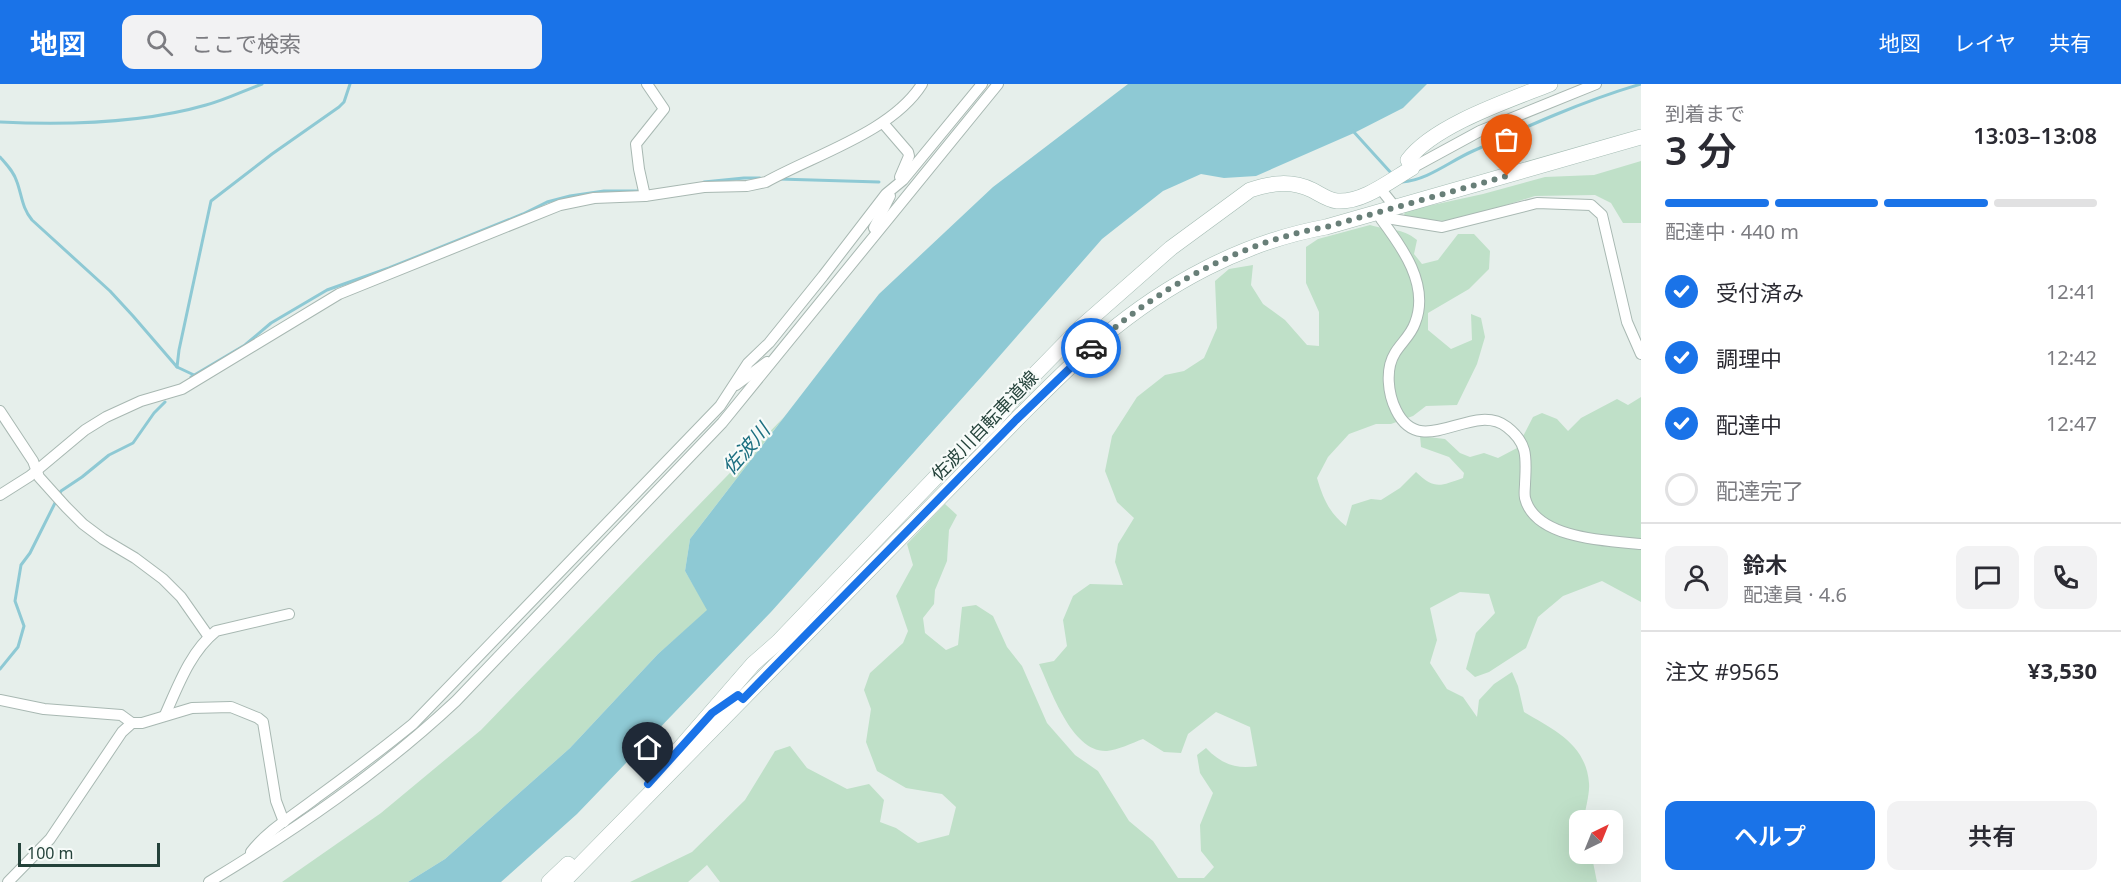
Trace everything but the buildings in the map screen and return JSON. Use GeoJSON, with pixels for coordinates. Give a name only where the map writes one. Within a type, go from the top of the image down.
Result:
{"type":"FeatureCollection","features":[{"type":"Feature","properties":{"kind":"main road"},"geometry":{"type":"LineString","coordinates":[[1409,170],[1408,160],[1413,153],[1444,130],[1550,84]]}},
{"type":"Feature","properties":{"kind":"main road"},"geometry":{"type":"LineString","coordinates":[[563,882],[740,697],[1071,366],[1103,337],[1138,311],[1184,281],[1224,259],[1295,232],[1378,216],[1395,207],[1641,137]]}},
{"type":"Feature","properties":{"kind":"main road","name":"佐波川自転車道線"},"geometry":{"type":"LineString","coordinates":[[549,882],[632,801],[753,664],[778,642],[935,478],[994,421],[1032,377],[1080,328],[1154,262],[1250,190],[1284,183],[1298,184],[1331,200],[1339,201],[1367,194],[1409,170]]}},
{"type":"Feature","properties":{"kind":"street"},"geometry":{"type":"LineString","coordinates":[[645,192],[636,144],[664,109],[647,84]]}},
{"type":"Feature","properties":{"kind":"street"},"geometry":{"type":"LineString","coordinates":[[0,495],[37,470],[85,430],[106,417],[141,401],[182,389],[339,294],[560,205],[645,192],[766,183],[883,123],[911,98],[922,84]]}},
{"type":"Feature","properties":{"kind":"street"},"geometry":{"type":"LineString","coordinates":[[250,857],[258,843],[413,724],[712,415],[748,363],[769,343],[824,276],[886,194],[903,180],[982,84]]}},
{"type":"Feature","properties":{"kind":"street"},"geometry":{"type":"LineString","coordinates":[[209,882],[336,800],[424,731],[456,701],[722,423],[998,84]]}},
{"type":"Feature","properties":{"kind":"street"},"geometry":{"type":"LineString","coordinates":[[1409,170],[1480,131],[1596,84]]}},
{"type":"Feature","properties":{"kind":"street"},"geometry":{"type":"LineString","coordinates":[[875,233],[872,230],[909,156],[909,152],[883,123]]}},
{"type":"Feature","properties":{"kind":"street"},"geometry":{"type":"LineString","coordinates":[[1383,184],[1395,207]]}},
{"type":"Feature","properties":{"kind":"street"},"geometry":{"type":"LineString","coordinates":[[1378,216],[1442,227],[1537,203],[1591,205],[1602,215],[1627,322],[1641,354]]}},
{"type":"Feature","properties":{"kind":"street"},"geometry":{"type":"LineString","coordinates":[[1378,216],[1406,254],[1415,279],[1419,301],[1416,322],[1405,342],[1394,354],[1389,375],[1390,392],[1397,412],[1409,427],[1436,432],[1471,420],[1482,419],[1505,425],[1519,438],[1527,455],[1524,496],[1530,510],[1543,522],[1585,538],[1641,544]]}},
{"type":"Feature","properties":{"kind":"street"},"geometry":{"type":"LineString","coordinates":[[733,387],[765,362],[772,362]]}},
{"type":"Feature","properties":{"kind":"street"},"geometry":{"type":"LineString","coordinates":[[0,411],[33,460],[39,477],[83,524],[163,579],[181,597],[209,638]]}},
{"type":"Feature","properties":{"kind":"street"},"geometry":{"type":"LineString","coordinates":[[935,478],[948,490]]}},
{"type":"Feature","properties":{"kind":"street"},"geometry":{"type":"LineString","coordinates":[[165,715],[186,669],[216,631],[289,614]]}},
{"type":"Feature","properties":{"kind":"street"},"geometry":{"type":"LineString","coordinates":[[712,713],[740,697],[753,664]]}},
{"type":"Feature","properties":{"kind":"street"},"geometry":{"type":"LineString","coordinates":[[0,700],[44,709],[121,715],[132,723],[142,723],[192,708],[231,707],[258,718],[263,722],[276,801],[284,822]]}},
{"type":"Feature","properties":{"kind":"street"},"geometry":{"type":"LineString","coordinates":[[8,882],[50,839],[122,732],[132,723]]}},
{"type":"Feature","properties":{"kind":"green space"},"geometry":{"type":"Polygon","coordinates":[[[1641,161],[1641,223],[1623,223],[1611,203],[1595,195],[1535,196],[1455,221],[1403,220],[1405,211],[1483,194],[1545,177],[1594,175],[1641,161]]]}},
{"type":"Feature","properties":{"kind":"green space"},"geometry":{"type":"Polygon","coordinates":[[[1370,225],[1400,231],[1417,240],[1414,254],[1422,264],[1438,260],[1458,234],[1474,234],[1490,251],[1489,269],[1469,289],[1428,313],[1428,330],[1451,349],[1472,340],[1471,314],[1481,318],[1485,337],[1477,364],[1457,405],[1426,406],[1413,416],[1391,424],[1376,424],[1349,434],[1328,457],[1317,478],[1327,505],[1346,526],[1352,505],[1371,499],[1381,500],[1400,488],[1416,472],[1428,482],[1438,485],[1463,478],[1464,473],[1449,457],[1421,447],[1420,436],[1445,439],[1460,453],[1470,457],[1484,453],[1498,458],[1517,448],[1533,417],[1542,413],[1557,419],[1568,431],[1581,418],[1617,399],[1628,405],[1641,397],[1641,602],[1602,581],[1563,596],[1538,617],[1526,648],[1489,672],[1475,677],[1466,669],[1476,633],[1495,613],[1489,594],[1460,592],[1430,608],[1437,640],[1430,663],[1447,689],[1463,697],[1477,717],[1479,700],[1494,684],[1512,672],[1524,712],[1557,732],[1575,748],[1582,758],[1587,769],[1588,797],[1586,810],[1569,810],[1569,864],[1593,864],[1597,882],[720,882],[707,865],[688,882],[630,882],[692,852],[745,800],[775,751],[790,746],[807,768],[847,789],[869,784],[884,800],[880,822],[896,828],[918,843],[949,835],[956,807],[942,794],[906,788],[877,771],[866,742],[871,709],[864,690],[870,673],[903,643],[908,631],[896,596],[913,565],[907,544],[945,504],[957,515],[949,530],[947,561],[935,590],[934,604],[923,618],[925,633],[946,650],[958,645],[962,607],[976,605],[993,616],[1007,647],[1022,666],[1047,723],[1075,755],[1098,771],[1129,821],[1153,841],[1178,878],[1204,878],[1214,867],[1201,851],[1200,825],[1213,793],[1200,773],[1197,755],[1206,748],[1217,758],[1229,764],[1242,767],[1257,766],[1250,727],[1216,712],[1188,734],[1181,753],[1164,752],[1143,739],[1107,751],[1095,749],[1083,742],[1064,718],[1039,664],[1054,661],[1067,646],[1063,620],[1073,596],[1090,584],[1123,585],[1115,562],[1118,544],[1134,518],[1117,502],[1105,471],[1112,436],[1137,397],[1165,375],[1184,371],[1204,358],[1217,328],[1215,281],[1229,269],[1253,265],[1251,285],[1263,304],[1285,320],[1307,345],[1319,346],[1319,312],[1306,283],[1306,247],[1318,239],[1370,225]]]}},
{"type":"Feature","properties":{"kind":"green space"},"geometry":{"type":"Polygon","coordinates":[[[784,417],[690,539],[685,571],[708,610],[658,654],[570,748],[445,859],[408,882],[282,882],[381,813],[481,730],[784,417]]]}},
{"type":"Feature","properties":{"kind":"water"},"geometry":{"type":"Polygon","coordinates":[[[1128,84],[1427,84],[1403,108],[1354,133],[1256,176],[1224,178],[1201,174],[1163,191],[1102,239],[771,612],[577,814],[501,882],[408,882],[445,859],[570,748],[658,654],[707,610],[685,571],[690,539],[879,294],[993,187],[1128,84]]]}},
{"type":"Feature","properties":{"kind":"waterway"},"geometry":{"type":"LineString","coordinates":[[0,122],[77,123],[157,116],[213,103],[262,84]]}},
{"type":"Feature","properties":{"kind":"waterway"},"geometry":{"type":"LineString","coordinates":[[177,367],[211,201],[339,107],[344,102],[350,84]]}},
{"type":"Feature","properties":{"kind":"waterway"},"geometry":{"type":"LineString","coordinates":[[1402,182],[1421,178],[1473,151],[1556,114],[1641,84]]}},
{"type":"Feature","properties":{"kind":"waterway"},"geometry":{"type":"LineString","coordinates":[[1353,131],[1392,174]]}},
{"type":"Feature","properties":{"kind":"waterway"},"geometry":{"type":"LineString","coordinates":[[0,157],[14,175],[24,206],[32,220],[110,291],[177,367],[194,375]]}},
{"type":"Feature","properties":{"kind":"waterway"},"geometry":{"type":"LineString","coordinates":[[704,182],[760,178]]}},
{"type":"Feature","properties":{"kind":"waterway"},"geometry":{"type":"LineString","coordinates":[[779,179],[879,182]]}},
{"type":"Feature","properties":{"kind":"waterway"},"geometry":{"type":"LineString","coordinates":[[191,377],[245,345],[271,323],[327,290],[389,268],[523,214],[547,202],[604,191],[638,191]]}},
{"type":"Feature","properties":{"kind":"waterway"},"geometry":{"type":"LineString","coordinates":[[0,669],[18,647],[24,626],[15,601],[21,565],[30,553],[61,491],[109,455],[133,443],[154,413],[165,402]]}},
{"type":"Feature","properties":{"kind":"way so far"},"geometry":{"type":"LineString","coordinates":[[1091,348],[1138,311],[1184,281],[1224,259],[1265,242],[1507,176]]}},
{"type":"Feature","properties":{"kind":"route"},"geometry":{"type":"LineString","coordinates":[[648,784],[712,713],[738,695],[743,699],[1016,420],[1091,348]]}},
{"type":"Feature","properties":{"kind":"water label","name":"佐波川"},"geometry":{"type":"Point","coordinates":[746,449]}}]}
